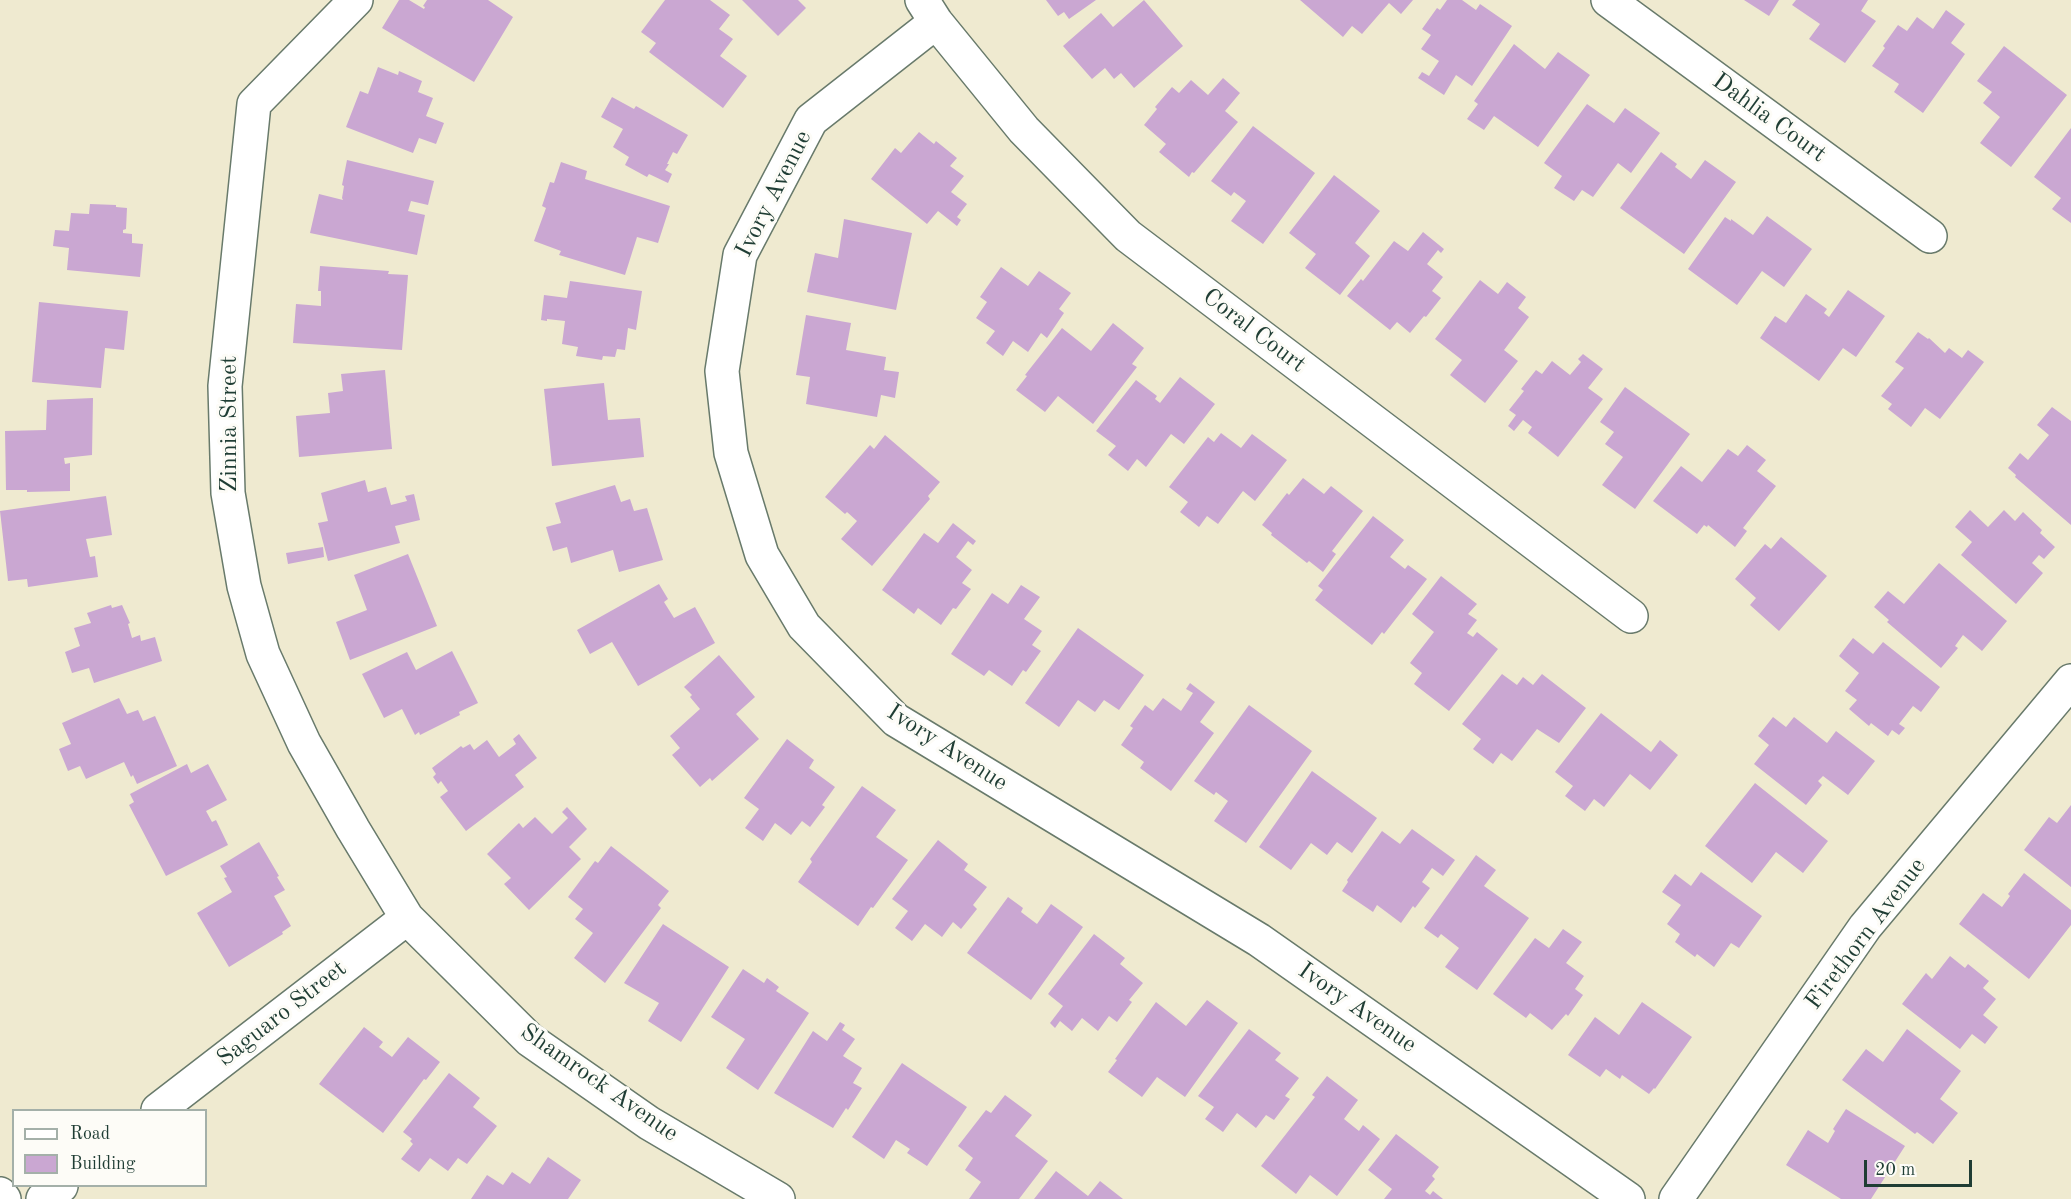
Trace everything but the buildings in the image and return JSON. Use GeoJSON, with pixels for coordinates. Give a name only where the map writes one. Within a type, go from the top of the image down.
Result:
{"type":"FeatureCollection","features":[{"type":"Feature","properties":{"kind":"street","name":"Zinnia Street"},"geometry":{"type":"LineString","coordinates":[[353,829],[304,742],[263,654],[244,586],[228,493],[225,386],[254,104],[356,0]]}},
{"type":"Feature","properties":{"kind":"street","name":"Dahlia Court"},"geometry":{"type":"LineString","coordinates":[[1608,0],[1930,236]]}},
{"type":"Feature","properties":{"kind":"street","name":"Coral Court"},"geometry":{"type":"LineString","coordinates":[[929,11],[1024,130],[1128,236],[1631,616]]}},
{"type":"Feature","properties":{"kind":"street","name":"Ivory Avenue"},"geometry":{"type":"LineString","coordinates":[[929,11],[811,120],[740,255],[722,371],[731,453],[762,555],[804,626],[896,720],[1259,940],[1628,1199]]}},
{"type":"Feature","properties":{"kind":"street","name":"Firethorn Avenue"},"geometry":{"type":"LineString","coordinates":[[1676,1199],[1864,927],[2071,681]]}},
{"type":"Feature","properties":{"kind":"street","name":"Shamrock Avenue"},"geometry":{"type":"LineString","coordinates":[[353,829],[407,918],[530,1040],[649,1123],[778,1199]]}},
{"type":"Feature","properties":{"kind":"street","name":"Saguaro Street"},"geometry":{"type":"LineString","coordinates":[[159,1109],[407,918]]}},
{"type":"Feature","properties":{"kind":"street"},"geometry":{"type":"LineString","coordinates":[[43,1199],[58,1187]]}},
{"type":"Feature","properties":{"kind":"street"},"geometry":{"type":"LineString","coordinates":[[0,1194],[4,1199]]}}]}
